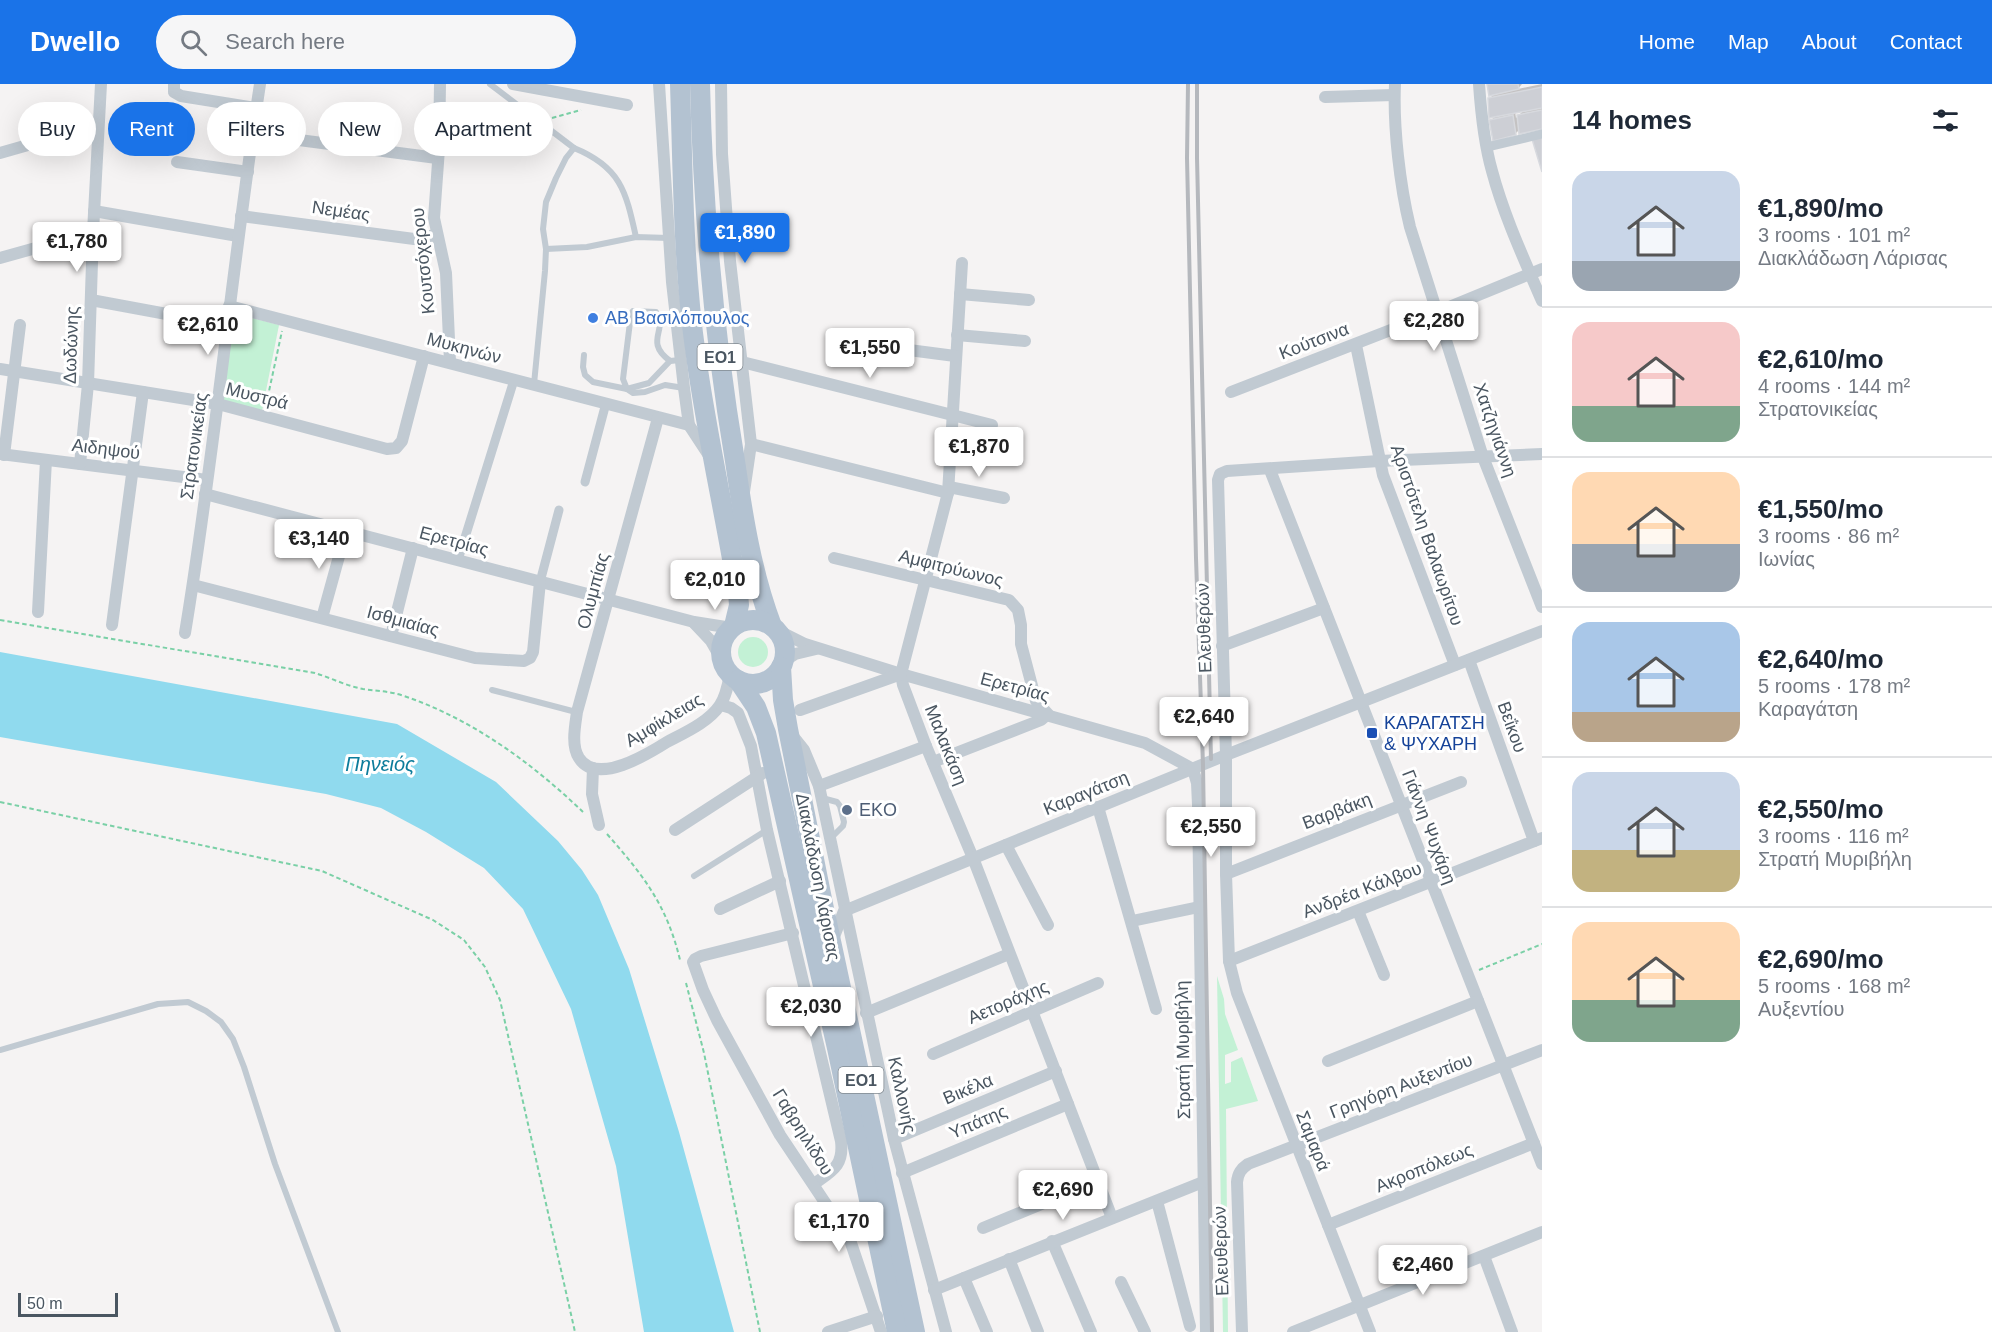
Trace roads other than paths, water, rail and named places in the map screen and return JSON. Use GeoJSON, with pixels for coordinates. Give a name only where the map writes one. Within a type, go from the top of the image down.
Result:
{"type":"FeatureCollection","features":[{"type":"Feature","properties":{"kind":"main road","name":"ΕΟ1"},"geometry":{"type":"LineString","coordinates":[[680,84],[686,257],[696,355],[738,593],[737,616],[722,644],[730,672]]}},
{"type":"Feature","properties":{"kind":"main road","name":"ΕΟ1"},"geometry":{"type":"LineString","coordinates":[[700,84],[713,301],[728,417],[741,504],[761,593],[774,628],[784,645],[782,664]]}},
{"type":"Feature","properties":{"kind":"main road"},"geometry":{"type":"LineString","coordinates":[[733,627],[743,621],[753,620],[763,621],[774,628]]}},
{"type":"Feature","properties":{"kind":"main road"},"geometry":{"type":"LineString","coordinates":[[730,672],[757,684],[775,675],[782,664]]}},
{"type":"Feature","properties":{"kind":"main road","name":"Διακλάδωση Λάρισας"},"geometry":{"type":"LineString","coordinates":[[782,664],[783,700],[788,729],[915,1332]]}},
{"type":"Feature","properties":{"kind":"main road","name":"Διακλάδωση Λάρισας"},"geometry":{"type":"LineString","coordinates":[[730,672],[756,707],[766,732],[766,771],[837,1048],[897,1332]]}},
{"type":"Feature","properties":{"kind":"street","name":"Δωδώνης"},"geometry":{"type":"LineString","coordinates":[[80,464],[88,384],[101,84]]}},
{"type":"Feature","properties":{"kind":"street"},"geometry":{"type":"LineString","coordinates":[[174,84],[174,92],[181,96],[218,102]]}},
{"type":"Feature","properties":{"kind":"street","name":"Στρατονικείας"},"geometry":{"type":"LineString","coordinates":[[257,102],[260,84]]}},
{"type":"Feature","properties":{"kind":"street","name":"Κουτσόχερου"},"geometry":{"type":"LineString","coordinates":[[439,102],[440,84]]}},
{"type":"Feature","properties":{"kind":"street"},"geometry":{"type":"LineString","coordinates":[[513,84],[554,88],[627,105]]}},
{"type":"Feature","properties":{"kind":"street"},"geometry":{"type":"LineString","coordinates":[[659,84],[676,360],[684,388],[689,425],[714,462]]}},
{"type":"Feature","properties":{"kind":"street"},"geometry":{"type":"LineString","coordinates":[[720,84],[726,207],[751,444],[750,464],[741,504]]}},
{"type":"Feature","properties":{"kind":"street"},"geometry":{"type":"LineString","coordinates":[[1479,84],[1481,114],[1492,171],[1509,223],[1536,271],[1542,301]]}},
{"type":"Feature","properties":{"kind":"street"},"geometry":{"type":"LineString","coordinates":[[1325,97],[1395,89]]}},
{"type":"Feature","properties":{"kind":"street","name":"Χατζηγιάννη"},"geometry":{"type":"LineString","coordinates":[[1395,89],[1397,138],[1406,211],[1483,457],[1542,607]]}},
{"type":"Feature","properties":{"kind":"street"},"geometry":{"type":"LineString","coordinates":[[0,153],[98,125]]}},
{"type":"Feature","properties":{"kind":"street"},"geometry":{"type":"LineString","coordinates":[[1487,147],[1542,134]]}},
{"type":"Feature","properties":{"kind":"street"},"geometry":{"type":"LineString","coordinates":[[306,139],[414,151]]}},
{"type":"Feature","properties":{"kind":"street","name":"Στρατονικείας"},"geometry":{"type":"LineString","coordinates":[[185,633],[206,494],[226,325],[251,156]]}},
{"type":"Feature","properties":{"kind":"street","name":"Κουτσόχερου"},"geometry":{"type":"LineString","coordinates":[[438,156],[434,209],[436,235],[446,273],[450,362]]}},
{"type":"Feature","properties":{"kind":"street"},"geometry":{"type":"LineString","coordinates":[[177,162],[248,172]]}},
{"type":"Feature","properties":{"kind":"street"},"geometry":{"type":"LineString","coordinates":[[94,211],[238,236]]}},
{"type":"Feature","properties":{"kind":"street","name":"Νεμέας"},"geometry":{"type":"LineString","coordinates":[[241,216],[414,239],[436,235]]}},
{"type":"Feature","properties":{"kind":"street"},"geometry":{"type":"LineString","coordinates":[[0,258],[93,232]]}},
{"type":"Feature","properties":{"kind":"street"},"geometry":{"type":"LineString","coordinates":[[800,710],[901,674],[948,490],[962,263]]}},
{"type":"Feature","properties":{"kind":"street","name":"Κούτσινα"},"geometry":{"type":"LineString","coordinates":[[1231,392],[1356,345],[1536,271]]}},
{"type":"Feature","properties":{"kind":"street"},"geometry":{"type":"LineString","coordinates":[[960,294],[1029,300]]}},
{"type":"Feature","properties":{"kind":"street"},"geometry":{"type":"LineString","coordinates":[[91,300],[226,325]]}},
{"type":"Feature","properties":{"kind":"street","name":"Μυκηνών"},"geometry":{"type":"LineString","coordinates":[[229,306],[689,425]]}},
{"type":"Feature","properties":{"kind":"street"},"geometry":{"type":"LineString","coordinates":[[2,455],[20,325]]}},
{"type":"Feature","properties":{"kind":"street"},"geometry":{"type":"LineString","coordinates":[[957,335],[1025,341]]}},
{"type":"Feature","properties":{"kind":"street","name":"Αριστότελη Βαλαωρίτου"},"geometry":{"type":"LineString","coordinates":[[1356,345],[1379,461],[1455,665]]}},
{"type":"Feature","properties":{"kind":"street"},"geometry":{"type":"LineString","coordinates":[[886,347],[955,357]]}},
{"type":"Feature","properties":{"kind":"street","name":"Μυστρά"},"geometry":{"type":"LineString","coordinates":[[0,369],[218,404],[387,449],[396,448],[402,441],[424,356]]}},
{"type":"Feature","properties":{"kind":"street"},"geometry":{"type":"LineString","coordinates":[[742,362],[992,425]]}},
{"type":"Feature","properties":{"kind":"street"},"geometry":{"type":"LineString","coordinates":[[458,560],[514,380]]}},
{"type":"Feature","properties":{"kind":"street"},"geometry":{"type":"LineString","coordinates":[[112,625],[143,392]]}},
{"type":"Feature","properties":{"kind":"street"},"geometry":{"type":"LineString","coordinates":[[585,482],[606,403]]}},
{"type":"Feature","properties":{"kind":"street","name":"Ολυμπίας"},"geometry":{"type":"LineString","coordinates":[[593,768],[586,765],[578,756],[575,742],[577,712],[658,417]]}},
{"type":"Feature","properties":{"kind":"street"},"geometry":{"type":"LineString","coordinates":[[751,444],[948,490],[1004,498]]}},
{"type":"Feature","properties":{"kind":"street"},"geometry":{"type":"LineString","coordinates":[[1270,470],[1379,461],[1542,454]]}},
{"type":"Feature","properties":{"kind":"street","name":"Αιδηψού"},"geometry":{"type":"LineString","coordinates":[[2,455],[207,480]]}},
{"type":"Feature","properties":{"kind":"street"},"geometry":{"type":"LineString","coordinates":[[38,612],[46,460]]}},
{"type":"Feature","properties":{"kind":"street","name":"Ελευθερών"},"geometry":{"type":"LineString","coordinates":[[1229,961],[1218,480],[1220,474],[1227,471],[1270,470]]}},
{"type":"Feature","properties":{"kind":"street","name":"Γιάννη Ψυχάρη"},"geometry":{"type":"LineString","coordinates":[[1270,470],[1542,1164]]}},
{"type":"Feature","properties":{"kind":"street","name":"Ερετρίας"},"geometry":{"type":"LineString","coordinates":[[206,494],[694,622],[733,627]]}},
{"type":"Feature","properties":{"kind":"street"},"geometry":{"type":"LineString","coordinates":[[540,582],[560,510]]}},
{"type":"Feature","properties":{"kind":"street"},"geometry":{"type":"LineString","coordinates":[[322,618],[346,531]]}},
{"type":"Feature","properties":{"kind":"street"},"geometry":{"type":"LineString","coordinates":[[391,636],[413,548]]}},
{"type":"Feature","properties":{"kind":"street","name":"Αμφιτρύωνος"},"geometry":{"type":"LineString","coordinates":[[834,558],[1009,600],[1018,610],[1021,644],[1036,700],[1048,714]]}},
{"type":"Feature","properties":{"kind":"street","name":"Ισθμιαίας"},"geometry":{"type":"LineString","coordinates":[[193,585],[475,658],[524,661],[530,658],[533,652],[540,582]]}},
{"type":"Feature","properties":{"kind":"street"},"geometry":{"type":"LineString","coordinates":[[1222,646],[1324,608]]}},
{"type":"Feature","properties":{"kind":"street"},"geometry":{"type":"LineString","coordinates":[[694,622],[711,641],[730,672]]}},
{"type":"Feature","properties":{"kind":"street","name":"Ερετρίας"},"geometry":{"type":"LineString","coordinates":[[774,628],[805,644],[901,674],[1145,742],[1193,769]]}},
{"type":"Feature","properties":{"kind":"street","name":"Καραγάτση"},"geometry":{"type":"LineString","coordinates":[[844,911],[1226,755],[1542,631]]}},
{"type":"Feature","properties":{"kind":"street","name":"Ερετρίας"},"geometry":{"type":"LineString","coordinates":[[782,664],[795,654],[823,650]]}},
{"type":"Feature","properties":{"kind":"street","name":"Βεΐκου"},"geometry":{"type":"LineString","coordinates":[[1469,660],[1538,839]]}},
{"type":"Feature","properties":{"kind":"street","name":"Αμφίκλειας"},"geometry":{"type":"LineString","coordinates":[[593,768],[611,768],[637,759],[697,725],[721,705],[730,672]]}},
{"type":"Feature","properties":{"kind":"street","name":"Μαλακάση"},"geometry":{"type":"LineString","coordinates":[[901,674],[926,746],[973,858],[1112,1218]]}},
{"type":"Feature","properties":{"kind":"street"},"geometry":{"type":"LineString","coordinates":[[721,705],[732,708],[740,716],[751,746],[766,771],[767,830],[811,1010],[842,1152],[836,1168],[813,1184]]}},
{"type":"Feature","properties":{"kind":"street"},"geometry":{"type":"LineString","coordinates":[[933,762],[1041,720],[1048,714]]}},
{"type":"Feature","properties":{"kind":"street","name":"Καλλoνής"},"geometry":{"type":"LineString","coordinates":[[788,729],[804,750],[820,792],[894,1139],[946,1332]]}},
{"type":"Feature","properties":{"kind":"street"},"geometry":{"type":"LineString","coordinates":[[820,792],[926,746]]}},
{"type":"Feature","properties":{"kind":"street"},"geometry":{"type":"LineString","coordinates":[[593,768],[592,794],[599,825]]}},
{"type":"Feature","properties":{"kind":"street","name":"Στρατή Μυριβήλη"},"geometry":{"type":"LineString","coordinates":[[1193,769],[1198,794],[1206,1332]]}},
{"type":"Feature","properties":{"kind":"street"},"geometry":{"type":"LineString","coordinates":[[675,830],[766,771]]}},
{"type":"Feature","properties":{"kind":"street","name":"Βαρβάκη"},"geometry":{"type":"LineString","coordinates":[[1226,874],[1461,782]]}},
{"type":"Feature","properties":{"kind":"street"},"geometry":{"type":"LineString","coordinates":[[1098,807],[1156,1009]]}},
{"type":"Feature","properties":{"kind":"street","name":"Ανδρέα Κάλβου"},"geometry":{"type":"LineString","coordinates":[[1229,961],[1538,839]]}},
{"type":"Feature","properties":{"kind":"street"},"geometry":{"type":"LineString","coordinates":[[1006,845],[1048,925]]}},
{"type":"Feature","properties":{"kind":"street"},"geometry":{"type":"LineString","coordinates":[[720,909],[780,881]]}},
{"type":"Feature","properties":{"kind":"street"},"geometry":{"type":"LineString","coordinates":[[1132,921],[1199,907]]}},
{"type":"Feature","properties":{"kind":"street"},"geometry":{"type":"LineString","coordinates":[[832,944],[844,911]]}},
{"type":"Feature","properties":{"kind":"street"},"geometry":{"type":"LineString","coordinates":[[1358,911],[1384,975]]}},
{"type":"Feature","properties":{"kind":"street","name":"Γαβρηιλίδου"},"geometry":{"type":"LineString","coordinates":[[793,933],[701,956],[695,959],[694,967],[713,1011],[780,1135],[850,1240],[881,1332]]}},
{"type":"Feature","properties":{"kind":"street"},"geometry":{"type":"LineString","coordinates":[[866,1013],[1009,954]]}},
{"type":"Feature","properties":{"kind":"street","name":"Σαμαρά"},"geometry":{"type":"LineString","coordinates":[[1229,961],[1237,993],[1370,1332]]}},
{"type":"Feature","properties":{"kind":"street","name":"Αετοράχης"},"geometry":{"type":"LineString","coordinates":[[933,1054],[1098,983]]}},
{"type":"Feature","properties":{"kind":"street"},"geometry":{"type":"LineString","coordinates":[[1328,1061],[1478,1001]]}},
{"type":"Feature","properties":{"kind":"street"},"geometry":{"type":"LineString","coordinates":[[811,1010],[837,1048]]}},
{"type":"Feature","properties":{"kind":"street","name":"Γρηγόρη Αυξεντίου"},"geometry":{"type":"LineString","coordinates":[[1241,1169],[1248,1164],[1542,1050]]}},
{"type":"Feature","properties":{"kind":"street","name":"Βικέλα"},"geometry":{"type":"LineString","coordinates":[[894,1139],[1056,1071]]}},
{"type":"Feature","properties":{"kind":"street","name":"Υπάτης"},"geometry":{"type":"LineString","coordinates":[[902,1173],[1068,1104]]}},
{"type":"Feature","properties":{"kind":"street","name":"Ακροπόλεως"},"geometry":{"type":"LineString","coordinates":[[1328,1226],[1534,1143]]}},
{"type":"Feature","properties":{"kind":"street","name":"Ελευθερών"},"geometry":{"type":"LineString","coordinates":[[1241,1169],[1237,1182],[1242,1332]]}},
{"type":"Feature","properties":{"kind":"street"},"geometry":{"type":"LineString","coordinates":[[983,1228],[1097,1181]]}},
{"type":"Feature","properties":{"kind":"street"},"geometry":{"type":"LineString","coordinates":[[934,1290],[1203,1182]]}},
{"type":"Feature","properties":{"kind":"street"},"geometry":{"type":"LineString","coordinates":[[1157,1201],[1190,1326]]}},
{"type":"Feature","properties":{"kind":"street"},"geometry":{"type":"LineString","coordinates":[[1293,1332],[1542,1232]]}},
{"type":"Feature","properties":{"kind":"street"},"geometry":{"type":"LineString","coordinates":[[1052,1241],[1091,1332]]}},
{"type":"Feature","properties":{"kind":"street"},"geometry":{"type":"LineString","coordinates":[[1484,1256],[1512,1332]]}},
{"type":"Feature","properties":{"kind":"street"},"geometry":{"type":"LineString","coordinates":[[1009,1259],[1038,1332]]}},
{"type":"Feature","properties":{"kind":"street"},"geometry":{"type":"LineString","coordinates":[[964,1278],[987,1332]]}},
{"type":"Feature","properties":{"kind":"street"},"geometry":{"type":"LineString","coordinates":[[1121,1282],[1145,1332]]}},
{"type":"Feature","properties":{"kind":"street"},"geometry":{"type":"LineString","coordinates":[[828,1332],[877,1316]]}},
{"type":"Feature","properties":{"kind":"lane"},"geometry":{"type":"LineString","coordinates":[[490,84],[574,148],[599,159],[626,194],[636,237]]}},
{"type":"Feature","properties":{"kind":"lane"},"geometry":{"type":"LineString","coordinates":[[534,384],[546,249],[543,229],[546,202],[556,177],[574,148]]}},
{"type":"Feature","properties":{"kind":"lane"},"geometry":{"type":"LineString","coordinates":[[546,249],[587,247],[636,237],[669,238]]}},
{"type":"Feature","properties":{"kind":"lane"},"geometry":{"type":"LineString","coordinates":[[633,311],[656,312],[659,316],[657,348],[660,353],[676,360],[649,383],[627,389],[623,379],[631,314],[633,311]]}},
{"type":"Feature","properties":{"kind":"lane"},"geometry":{"type":"LineString","coordinates":[[584,355],[585,375],[593,382],[627,389],[633,393],[645,392],[665,385],[684,388]]}},
{"type":"Feature","properties":{"kind":"lane"},"geometry":{"type":"LineString","coordinates":[[492,690],[577,712]]}},
{"type":"Feature","properties":{"kind":"lane"},"geometry":{"type":"LineString","coordinates":[[694,876],[767,830]]}},
{"type":"Feature","properties":{"kind":"lane"},"geometry":{"type":"LineString","coordinates":[[0,1050],[158,1004],[188,1002],[221,1022],[233,1039],[241,1058],[275,1164],[338,1332]]}},
{"type":"Feature","properties":{"kind":"water","name":"Πηνειός"},"geometry":{"type":"Polygon","coordinates":[[[0,652],[397,724],[496,782],[558,841],[582,870],[598,895],[629,969],[679,1132],[734,1332],[644,1332],[616,1166],[571,1009],[523,909],[484,868],[426,832],[381,808],[326,794],[0,737],[0,652]]]}},
{"type":"Feature","properties":{"kind":"railway"},"geometry":{"type":"LineString","coordinates":[[1188,84],[1187,158],[1203,765],[1212,1332]]}},
{"type":"Feature","properties":{"kind":"railway"},"geometry":{"type":"LineString","coordinates":[[1197,84],[1211,759]]}},
{"type":"Feature","properties":{"kind":"place","name":"ΑΒ Βασιλόπουλος"},"geometry":{"type":"Point","coordinates":[593,318]}},
{"type":"Feature","properties":{"kind":"place","name":"ΚΑΡΑΓΑΤΣΗ & ΨΥΧΑΡΗ"},"geometry":{"type":"Point","coordinates":[1372,733]}},
{"type":"Feature","properties":{"kind":"place","name":"EKO"},"geometry":{"type":"Point","coordinates":[847,810]}}]}
